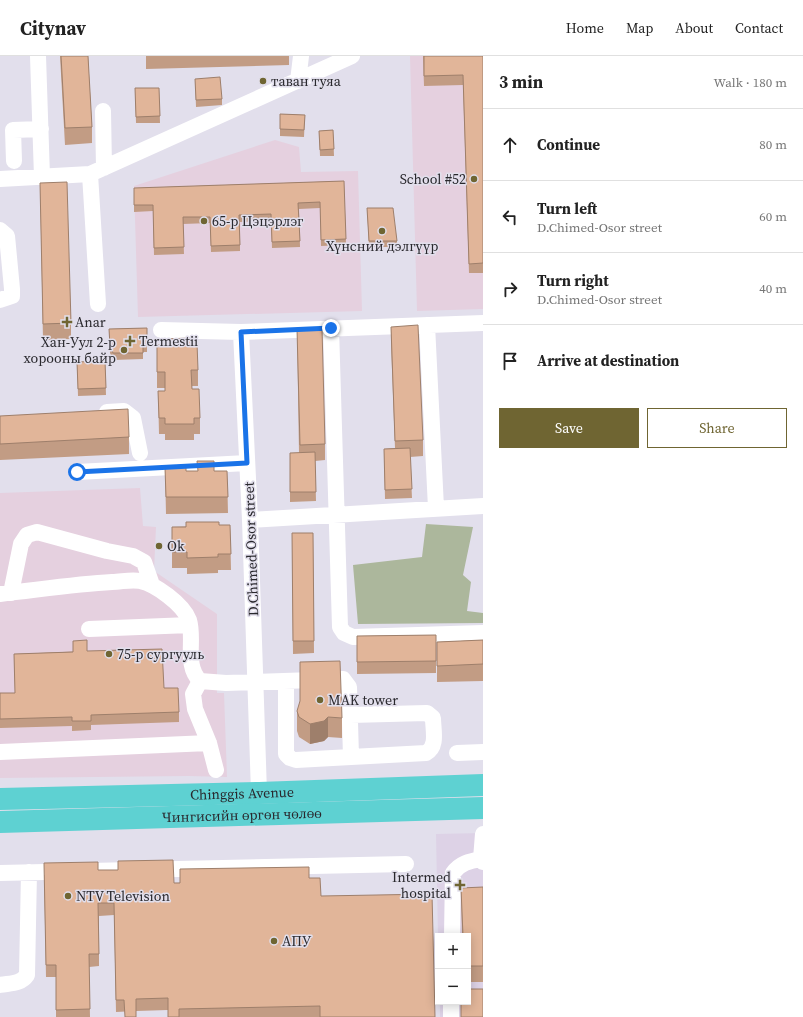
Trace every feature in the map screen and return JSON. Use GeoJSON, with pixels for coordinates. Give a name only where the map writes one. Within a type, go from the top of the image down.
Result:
{"type":"FeatureCollection","features":[{"type":"Feature","properties":{"kind":"highway","name":"Chinggis Avenue"},"geometry":{"type":"LineString","coordinates":[[0,799],[259,793],[483,785]]}},
{"type":"Feature","properties":{"kind":"highway","name":"Чингисийн өргөн чөлөө"},"geometry":{"type":"LineString","coordinates":[[0,822],[483,808]]}},
{"type":"Feature","properties":{"kind":"street"},"geometry":{"type":"LineString","coordinates":[[38,56],[42,177]]}},
{"type":"Feature","properties":{"kind":"street"},"geometry":{"type":"LineString","coordinates":[[298,81],[301,56]]}},
{"type":"Feature","properties":{"kind":"street"},"geometry":{"type":"LineString","coordinates":[[0,179],[42,177],[97,171],[352,56]]}},
{"type":"Feature","properties":{"kind":"street"},"geometry":{"type":"LineString","coordinates":[[98,304],[97,171],[103,111]]}},
{"type":"Feature","properties":{"kind":"street"},"geometry":{"type":"LineString","coordinates":[[14,161],[7,131],[41,130]]}},
{"type":"Feature","properties":{"kind":"street"},"geometry":{"type":"LineString","coordinates":[[0,230],[7,236],[12,289],[12,296],[0,300]]}},
{"type":"Feature","properties":{"kind":"street"},"geometry":{"type":"LineString","coordinates":[[161,330],[241,332],[483,323]]}},
{"type":"Feature","properties":{"kind":"street"},"geometry":{"type":"LineString","coordinates":[[427,325],[436,508]]}},
{"type":"Feature","properties":{"kind":"street"},"geometry":{"type":"LineString","coordinates":[[331,328],[338,514],[340,628],[344,633],[353,637],[483,633]]}},
{"type":"Feature","properties":{"kind":"street","name":"D.Chimed-Osor street"},"geometry":{"type":"LineString","coordinates":[[241,332],[250,520],[259,793]]}},
{"type":"Feature","properties":{"kind":"street"},"geometry":{"type":"LineString","coordinates":[[93,412],[124,411],[133,418],[140,453]]}},
{"type":"Feature","properties":{"kind":"street"},"geometry":{"type":"LineString","coordinates":[[77,472],[247,463]]}},
{"type":"Feature","properties":{"kind":"street"},"geometry":{"type":"LineString","coordinates":[[250,520],[483,506]]}},
{"type":"Feature","properties":{"kind":"street"},"geometry":{"type":"LineString","coordinates":[[152,586],[144,562],[133,556],[107,551],[37,532],[27,535],[22,544],[6,593],[98,582],[139,581],[152,586],[159,588],[176,603],[188,618],[190,625],[192,667],[195,676],[200,681],[255,682],[343,679],[349,687],[351,757]]}},
{"type":"Feature","properties":{"kind":"street"},"geometry":{"type":"LineString","coordinates":[[89,629],[190,625]]}},
{"type":"Feature","properties":{"kind":"street"},"geometry":{"type":"LineString","coordinates":[[200,681],[193,694],[194,708],[209,743],[216,770]]}},
{"type":"Feature","properties":{"kind":"street"},"geometry":{"type":"LineString","coordinates":[[286,681],[286,754],[290,758],[296,760],[426,753],[431,750],[433,746],[433,718],[427,713],[417,712],[350,715]]}},
{"type":"Feature","properties":{"kind":"street"},"geometry":{"type":"LineString","coordinates":[[0,752],[209,743]]}},
{"type":"Feature","properties":{"kind":"street"},"geometry":{"type":"LineString","coordinates":[[457,753],[483,752]]}},
{"type":"Feature","properties":{"kind":"street"},"geometry":{"type":"LineString","coordinates":[[452,933],[453,873],[457,867],[470,861],[482,860],[483,834]]}},
{"type":"Feature","properties":{"kind":"street"},"geometry":{"type":"LineString","coordinates":[[0,873],[406,864]]}},
{"type":"Feature","properties":{"kind":"street"},"geometry":{"type":"LineString","coordinates":[[0,984],[18,983],[24,980],[27,975],[29,872]]}},
{"type":"Feature","properties":{"kind":"street"},"geometry":{"type":"LineString","coordinates":[[451,1005],[451,1017]]}},
{"type":"Feature","properties":{"kind":"shaded area"},"geometry":{"type":"Polygon","coordinates":[[[410,56],[483,56],[483,309],[417,311],[410,56]]]}},
{"type":"Feature","properties":{"kind":"shaded area"},"geometry":{"type":"Polygon","coordinates":[[[275,140],[299,147],[301,172],[358,171],[362,311],[138,317],[134,186],[275,140]]]}},
{"type":"Feature","properties":{"kind":"shaded area","name":"75-р сургууль"},"geometry":{"type":"Polygon","coordinates":[[[140,488],[143,526],[156,527],[154,571],[217,614],[217,693],[224,693],[227,777],[0,778],[0,493],[140,488]]]}},
{"type":"Feature","properties":{"kind":"shaded area","name":"Intermed hospital"},"geometry":{"type":"Polygon","coordinates":[[[483,833],[483,1017],[440,1017],[440,1005],[471,1005],[471,933],[438,933],[436,834],[483,833]]]}},
{"type":"Feature","properties":{"kind":"green space"},"geometry":{"type":"Polygon","coordinates":[[[426,524],[473,527],[463,575],[471,582],[467,611],[483,613],[483,623],[358,624],[353,565],[422,557],[426,524]]]}},
{"type":"Feature","properties":{"kind":"building"},"geometry":{"type":"Polygon","coordinates":[[[61,56],[88,56],[92,127],[65,128],[61,56]]]}},
{"type":"Feature","properties":{"kind":"building","name":"School #52"},"geometry":{"type":"Polygon","coordinates":[[[424,56],[483,56],[483,263],[469,264],[463,75],[424,76],[424,56]]]}},
{"type":"Feature","properties":{"kind":"building"},"geometry":{"type":"Polygon","coordinates":[[[220,77],[222,99],[196,100],[195,79],[220,77]]]}},
{"type":"Feature","properties":{"kind":"building"},"geometry":{"type":"Polygon","coordinates":[[[135,88],[159,88],[160,116],[136,117],[135,88]]]}},
{"type":"Feature","properties":{"kind":"building"},"geometry":{"type":"Polygon","coordinates":[[[280,114],[305,115],[304,130],[280,129],[280,114]]]}},
{"type":"Feature","properties":{"kind":"building"},"geometry":{"type":"Polygon","coordinates":[[[333,130],[334,149],[320,150],[319,131],[333,130]]]}},
{"type":"Feature","properties":{"kind":"building","name":"65-р Цэцэрлэг"},"geometry":{"type":"Polygon","coordinates":[[[344,181],[346,239],[321,240],[320,202],[298,203],[300,241],[272,242],[271,214],[239,215],[240,245],[211,246],[210,217],[183,217],[184,247],[154,248],[153,205],[134,205],[134,188],[344,181]]]}},
{"type":"Feature","properties":{"kind":"building"},"geometry":{"type":"Polygon","coordinates":[[[67,182],[71,323],[43,324],[40,183],[67,182]]]}},
{"type":"Feature","properties":{"kind":"building","name":"Хүнсний дэлгүүр"},"geometry":{"type":"Polygon","coordinates":[[[367,208],[393,208],[397,241],[369,241],[367,208]]]}},
{"type":"Feature","properties":{"kind":"building"},"geometry":{"type":"Polygon","coordinates":[[[418,325],[423,440],[395,441],[391,327],[418,325]]]}},
{"type":"Feature","properties":{"kind":"building"},"geometry":{"type":"Polygon","coordinates":[[[147,328],[147,346],[143,346],[143,353],[113,353],[110,346],[109,329],[147,328]]]}},
{"type":"Feature","properties":{"kind":"building"},"geometry":{"type":"Polygon","coordinates":[[[322,328],[325,444],[300,445],[297,329],[322,328]]]}},
{"type":"Feature","properties":{"kind":"building"},"geometry":{"type":"Polygon","coordinates":[[[191,338],[191,343],[197,343],[198,370],[191,370],[192,389],[199,389],[200,418],[194,418],[194,424],[165,424],[165,418],[159,418],[158,391],[165,391],[165,372],[157,372],[157,345],[163,344],[163,339],[191,338]]]}},
{"type":"Feature","properties":{"kind":"building"},"geometry":{"type":"Polygon","coordinates":[[[105,361],[106,388],[78,389],[77,362],[105,361]]]}},
{"type":"Feature","properties":{"kind":"building"},"geometry":{"type":"Polygon","coordinates":[[[128,409],[129,437],[0,444],[0,416],[128,409]]]}},
{"type":"Feature","properties":{"kind":"building"},"geometry":{"type":"Polygon","coordinates":[[[410,448],[412,489],[385,490],[384,449],[410,448]]]}},
{"type":"Feature","properties":{"kind":"building"},"geometry":{"type":"Polygon","coordinates":[[[315,452],[316,492],[290,492],[290,453],[315,452]]]}},
{"type":"Feature","properties":{"kind":"building"},"geometry":{"type":"Polygon","coordinates":[[[197,461],[214,461],[214,471],[227,471],[228,497],[166,497],[165,468],[186,467],[186,471],[198,471],[197,461]]]}},
{"type":"Feature","properties":{"kind":"building"},"geometry":{"type":"Polygon","coordinates":[[[186,522],[219,522],[219,525],[230,525],[231,554],[218,554],[218,557],[187,558],[187,552],[172,552],[172,527],[186,527],[186,522]]]}},
{"type":"Feature","properties":{"kind":"building"},"geometry":{"type":"Polygon","coordinates":[[[292,533],[313,533],[314,641],[293,641],[292,533]]]}},
{"type":"Feature","properties":{"kind":"building"},"geometry":{"type":"Polygon","coordinates":[[[436,635],[436,661],[357,662],[357,636],[436,635]]]}},
{"type":"Feature","properties":{"kind":"building"},"geometry":{"type":"Polygon","coordinates":[[[87,640],[87,651],[162,649],[164,688],[178,688],[179,712],[91,715],[91,721],[72,721],[72,717],[0,719],[0,693],[15,693],[14,654],[73,652],[73,641],[87,640]]]}},
{"type":"Feature","properties":{"kind":"building"},"geometry":{"type":"Polygon","coordinates":[[[483,640],[483,664],[437,666],[437,642],[483,640]]]}},
{"type":"Feature","properties":{"kind":"building","name":"MAK tower"},"geometry":{"type":"Polygon","coordinates":[[[340,661],[342,718],[328,717],[324,721],[310,724],[299,717],[297,711],[300,701],[300,662],[340,661]]]}},
{"type":"Feature","properties":{"kind":"building","name":"АПУ"},"geometry":{"type":"Polygon","coordinates":[[[173,860],[174,883],[180,883],[180,869],[309,867],[309,878],[320,878],[321,896],[432,894],[435,1017],[320,1017],[320,1006],[179,1009],[179,1017],[168,1017],[168,998],[136,999],[136,1017],[125,1017],[124,1000],[116,1000],[114,903],[98,903],[99,954],[89,954],[90,1009],[56,1010],[56,965],[46,965],[44,863],[98,862],[98,870],[118,870],[118,861],[173,860]]]}},
{"type":"Feature","properties":{"kind":"building"},"geometry":{"type":"Polygon","coordinates":[[[483,887],[483,966],[471,966],[471,933],[463,933],[461,888],[483,887]]]}},
{"type":"Feature","properties":{"kind":"building"},"geometry":{"type":"Polygon","coordinates":[[[471,989],[483,989],[483,1017],[461,1017],[461,1005],[471,1005],[471,989]]]}},
{"type":"Feature","properties":{"kind":"place","name":"таван туяа"},"geometry":{"type":"Point","coordinates":[263,81]}},
{"type":"Feature","properties":{"kind":"place","name":"School #52"},"geometry":{"type":"Point","coordinates":[474,179]}},
{"type":"Feature","properties":{"kind":"place","name":"65-р Цэцэрлэг"},"geometry":{"type":"Point","coordinates":[204,221]}},
{"type":"Feature","properties":{"kind":"place","name":"Хүнсний дэлгүүр"},"geometry":{"type":"Point","coordinates":[382,231]}},
{"type":"Feature","properties":{"kind":"place","name":"Anar"},"geometry":{"type":"Point","coordinates":[67,322]}},
{"type":"Feature","properties":{"kind":"place","name":"Termestii"},"geometry":{"type":"Point","coordinates":[130,341]}},
{"type":"Feature","properties":{"kind":"place","name":"Хан-Уул 2-р хорооны байр"},"geometry":{"type":"Point","coordinates":[124,350]}},
{"type":"Feature","properties":{"kind":"place","name":"Ok"},"geometry":{"type":"Point","coordinates":[159,546]}},
{"type":"Feature","properties":{"kind":"place","name":"75-р сургууль"},"geometry":{"type":"Point","coordinates":[109,654]}},
{"type":"Feature","properties":{"kind":"place","name":"MAK tower"},"geometry":{"type":"Point","coordinates":[320,700]}},
{"type":"Feature","properties":{"kind":"place","name":"Intermed hospital"},"geometry":{"type":"Point","coordinates":[460,885]}},
{"type":"Feature","properties":{"kind":"place","name":"NTV Television"},"geometry":{"type":"Point","coordinates":[68,896]}},
{"type":"Feature","properties":{"kind":"place","name":"АПУ"},"geometry":{"type":"Point","coordinates":[274,941]}},
{"type":"Feature","properties":{"kind":"route"},"geometry":{"type":"LineString","coordinates":[[77,472],[247,463],[241,332],[331,328]]}}]}
